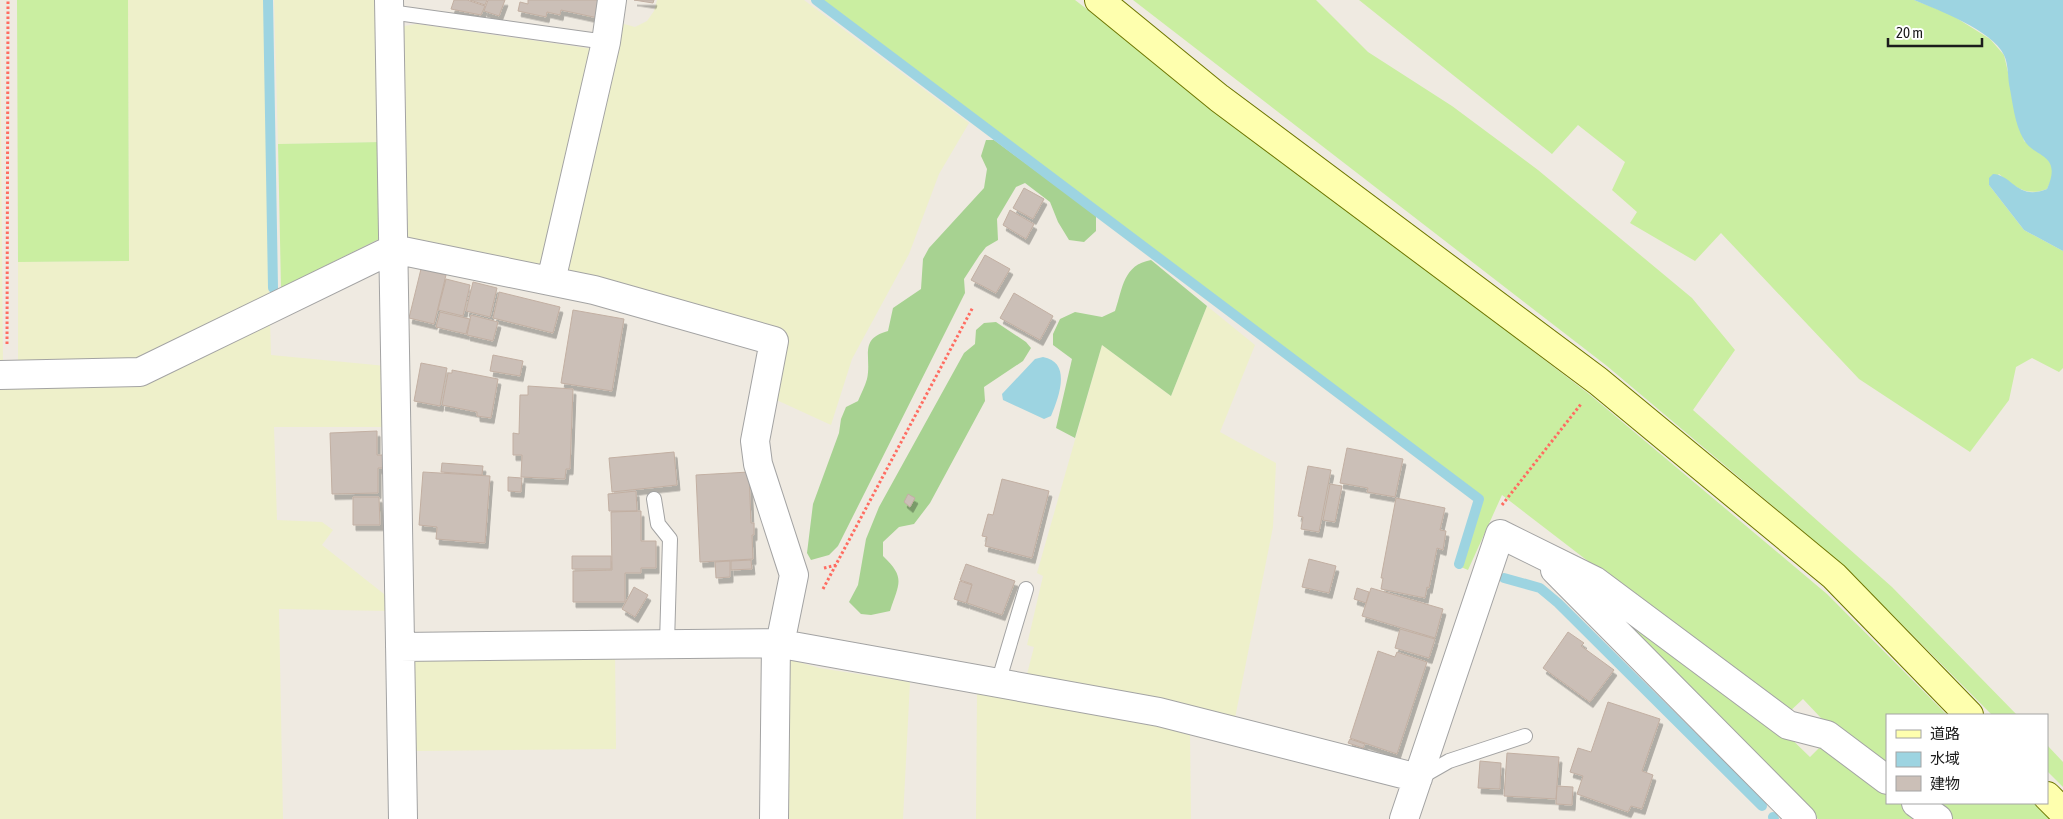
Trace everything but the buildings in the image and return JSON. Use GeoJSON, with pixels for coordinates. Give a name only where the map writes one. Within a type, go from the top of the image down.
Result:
{"type":"FeatureCollection","features":[{"type":"Feature","properties":{"kind":"street"},"geometry":{"type":"LineString","coordinates":[[551,281],[606,42],[612,0]]}},
{"type":"Feature","properties":{"kind":"street"},"geometry":{"type":"LineString","coordinates":[[1099,0],[1219,98],[1606,388],[1834,576],[1967,714]]}},
{"type":"Feature","properties":{"kind":"street"},"geometry":{"type":"LineString","coordinates":[[390,6],[403,819]]}},
{"type":"Feature","properties":{"kind":"street"},"geometry":{"type":"LineString","coordinates":[[4,375],[140,372],[393,249],[594,290],[774,341],[755,441],[758,464],[794,575],[778,643],[774,819]]}},
{"type":"Feature","properties":{"kind":"street"},"geometry":{"type":"LineString","coordinates":[[1404,819],[1500,534],[1596,582],[1788,726],[1827,736],[1886,779]]}},
{"type":"Feature","properties":{"kind":"street"},"geometry":{"type":"LineString","coordinates":[[1536,551],[1802,819]]}},
{"type":"Feature","properties":{"kind":"street"},"geometry":{"type":"LineString","coordinates":[[400,647],[778,643],[1159,712],[1418,778]]}},
{"type":"Feature","properties":{"kind":"street"},"geometry":{"type":"LineString","coordinates":[[2048,797],[2063,812]]}},
{"type":"Feature","properties":{"kind":"street"},"geometry":{"type":"LineString","coordinates":[[1917,804],[1938,819]]}},
{"type":"Feature","properties":{"kind":"lane"},"geometry":{"type":"LineString","coordinates":[[390,6],[606,42]]}},
{"type":"Feature","properties":{"kind":"lane"},"geometry":{"type":"LineString","coordinates":[[654,499],[658,524],[670,539],[668,643]]}},
{"type":"Feature","properties":{"kind":"lane"},"geometry":{"type":"LineString","coordinates":[[998,683],[1026,589]]}},
{"type":"Feature","properties":{"kind":"lane"},"geometry":{"type":"LineString","coordinates":[[1418,778],[1449,762],[1524,736]]}},
{"type":"Feature","properties":{"kind":"path"},"geometry":{"type":"LineString","coordinates":[[4,375],[8,0]]}},
{"type":"Feature","properties":{"kind":"path"},"geometry":{"type":"LineString","coordinates":[[819,597],[973,307]]}},
{"type":"Feature","properties":{"kind":"path"},"geometry":{"type":"LineString","coordinates":[[1503,503],[1574,413]]}},
{"type":"Feature","properties":{"kind":"green space"},"geometry":{"type":"Polygon","coordinates":[[[0,0],[3,364],[0,364],[0,0]]]}},
{"type":"Feature","properties":{"kind":"green space"},"geometry":{"type":"Polygon","coordinates":[[[17,0],[128,0],[129,261],[18,262],[17,0]]]}},
{"type":"Feature","properties":{"kind":"green space"},"geometry":{"type":"Polygon","coordinates":[[[128,0],[264,0],[269,294],[136,360],[18,361],[18,262],[129,261],[128,0]]]}},
{"type":"Feature","properties":{"kind":"green space"},"geometry":{"type":"Polygon","coordinates":[[[274,0],[379,0],[382,142],[278,144],[274,0]]]}},
{"type":"Feature","properties":{"kind":"green space"},"geometry":{"type":"Polygon","coordinates":[[[657,0],[804,0],[969,123],[939,174],[909,254],[852,359],[831,425],[770,397],[785,336],[561,270],[617,22],[635,27],[647,21],[654,11],[657,0]]]}},
{"type":"Feature","properties":{"kind":"green space"},"geometry":{"type":"Polygon","coordinates":[[[823,0],[1075,0],[1589,394],[1827,594],[1946,714],[1886,714],[1886,771],[1839,737],[1803,699],[1787,714],[1502,495],[1468,570],[1461,567],[1482,499],[823,0]]]}},
{"type":"Feature","properties":{"kind":"green space"},"geometry":{"type":"Polygon","coordinates":[[[1133,0],[1316,0],[1368,52],[1452,106],[1538,170],[1692,298],[1735,350],[1693,410],[1892,587],[2016,714],[1991,714],[1843,565],[1607,366],[1133,0]]]}},
{"type":"Feature","properties":{"kind":"green space"},"geometry":{"type":"Polygon","coordinates":[[[1359,0],[1914,0],[1950,14],[1990,39],[2004,55],[2024,141],[2044,155],[2052,166],[2053,172],[2047,189],[2033,192],[2027,191],[2016,187],[1999,174],[1989,185],[2024,230],[2063,251],[2063,368],[2059,372],[2032,358],[2016,367],[2009,400],[1970,452],[1859,379],[1721,233],[1695,261],[1630,223],[1637,212],[1612,190],[1625,162],[1578,125],[1552,154],[1359,0]]]}},
{"type":"Feature","properties":{"kind":"green space"},"geometry":{"type":"Polygon","coordinates":[[[417,24],[594,49],[541,266],[415,243],[408,236],[404,26],[417,24]]]}},
{"type":"Feature","properties":{"kind":"green space"},"geometry":{"type":"Polygon","coordinates":[[[986,140],[994,140],[1096,215],[1096,231],[1084,242],[1069,240],[1058,222],[1050,202],[1025,183],[1016,187],[997,219],[998,240],[986,247],[964,279],[965,293],[838,546],[829,555],[811,560],[807,553],[813,504],[839,433],[841,419],[846,407],[858,401],[866,382],[869,344],[879,334],[888,331],[893,308],[921,289],[923,259],[929,248],[984,188],[987,169],[981,156],[986,140]]]}},
{"type":"Feature","properties":{"kind":"green space"},"geometry":{"type":"Polygon","coordinates":[[[382,142],[384,233],[379,239],[281,288],[278,144],[382,142]]]}},
{"type":"Feature","properties":{"kind":"green space"},"geometry":{"type":"Polygon","coordinates":[[[1151,260],[1207,306],[1171,396],[1102,345],[1075,438],[1056,428],[1072,359],[1053,345],[1053,334],[1060,319],[1075,312],[1102,317],[1115,311],[1129,272],[1142,263],[1151,260]]]}},
{"type":"Feature","properties":{"kind":"green space"},"geometry":{"type":"Polygon","coordinates":[[[1207,306],[1255,345],[1220,432],[1276,463],[1273,527],[1235,718],[1026,678],[1034,647],[1027,645],[1043,576],[1037,573],[1102,345],[1171,396],[1207,306]]]}},
{"type":"Feature","properties":{"kind":"green space"},"geometry":{"type":"Polygon","coordinates":[[[270,320],[271,355],[386,366],[388,427],[274,427],[277,520],[322,522],[333,530],[322,545],[389,598],[389,611],[279,609],[283,819],[0,819],[0,387],[137,386],[270,320]]]}},
{"type":"Feature","properties":{"kind":"green space"},"geometry":{"type":"Polygon","coordinates":[[[996,322],[1026,342],[1031,348],[1023,361],[984,387],[985,401],[930,503],[914,524],[899,527],[883,542],[883,556],[898,576],[898,587],[890,611],[871,615],[861,614],[849,602],[858,585],[866,539],[879,507],[964,353],[975,344],[976,330],[984,323],[996,322]]]}},
{"type":"Feature","properties":{"kind":"green space"},"geometry":{"type":"Polygon","coordinates":[[[1590,591],[1781,729],[1810,757],[1823,744],[1886,791],[1886,804],[1901,804],[1922,819],[1818,819],[1590,591]]]}},
{"type":"Feature","properties":{"kind":"green space"},"geometry":{"type":"Polygon","coordinates":[[[615,650],[616,749],[416,751],[414,658],[615,650]]]}},
{"type":"Feature","properties":{"kind":"green space"},"geometry":{"type":"Polygon","coordinates":[[[782,657],[819,668],[910,682],[903,819],[780,819],[782,657]]]}},
{"type":"Feature","properties":{"kind":"green space"},"geometry":{"type":"Polygon","coordinates":[[[977,691],[1190,733],[1191,819],[976,819],[977,691]]]}},
{"type":"Feature","properties":{"kind":"green space"},"geometry":{"type":"Polygon","coordinates":[[[2048,746],[2063,762],[2063,787],[2048,772],[2048,746]]]}},
{"type":"Feature","properties":{"kind":"green space"},"geometry":{"type":"Polygon","coordinates":[[[1929,804],[2035,804],[2051,819],[1950,819],[1929,804]]]}},
{"type":"Feature","properties":{"kind":"water"},"geometry":{"type":"Polygon","coordinates":[[[1914,0],[2063,0],[2063,251],[2024,230],[1989,185],[1989,178],[1993,174],[2000,175],[2022,190],[2037,192],[2047,189],[2052,169],[2049,162],[2024,140],[2018,127],[2004,55],[1998,46],[1977,29],[1914,0]]]}},
{"type":"Feature","properties":{"kind":"water"},"geometry":{"type":"Polygon","coordinates":[[[1043,357],[1052,360],[1058,366],[1061,381],[1060,390],[1051,416],[1044,419],[1003,400],[1002,394],[1035,359],[1043,357]]]}},
{"type":"Feature","properties":{"kind":"waterway"},"geometry":{"type":"LineString","coordinates":[[268,0],[273,288]]}},
{"type":"Feature","properties":{"kind":"waterway"},"geometry":{"type":"LineString","coordinates":[[816,0],[1479,499],[1459,564]]}},
{"type":"Feature","properties":{"kind":"waterway"},"geometry":{"type":"LineString","coordinates":[[1504,578],[1540,588],[1558,603],[1762,806]]}}]}
